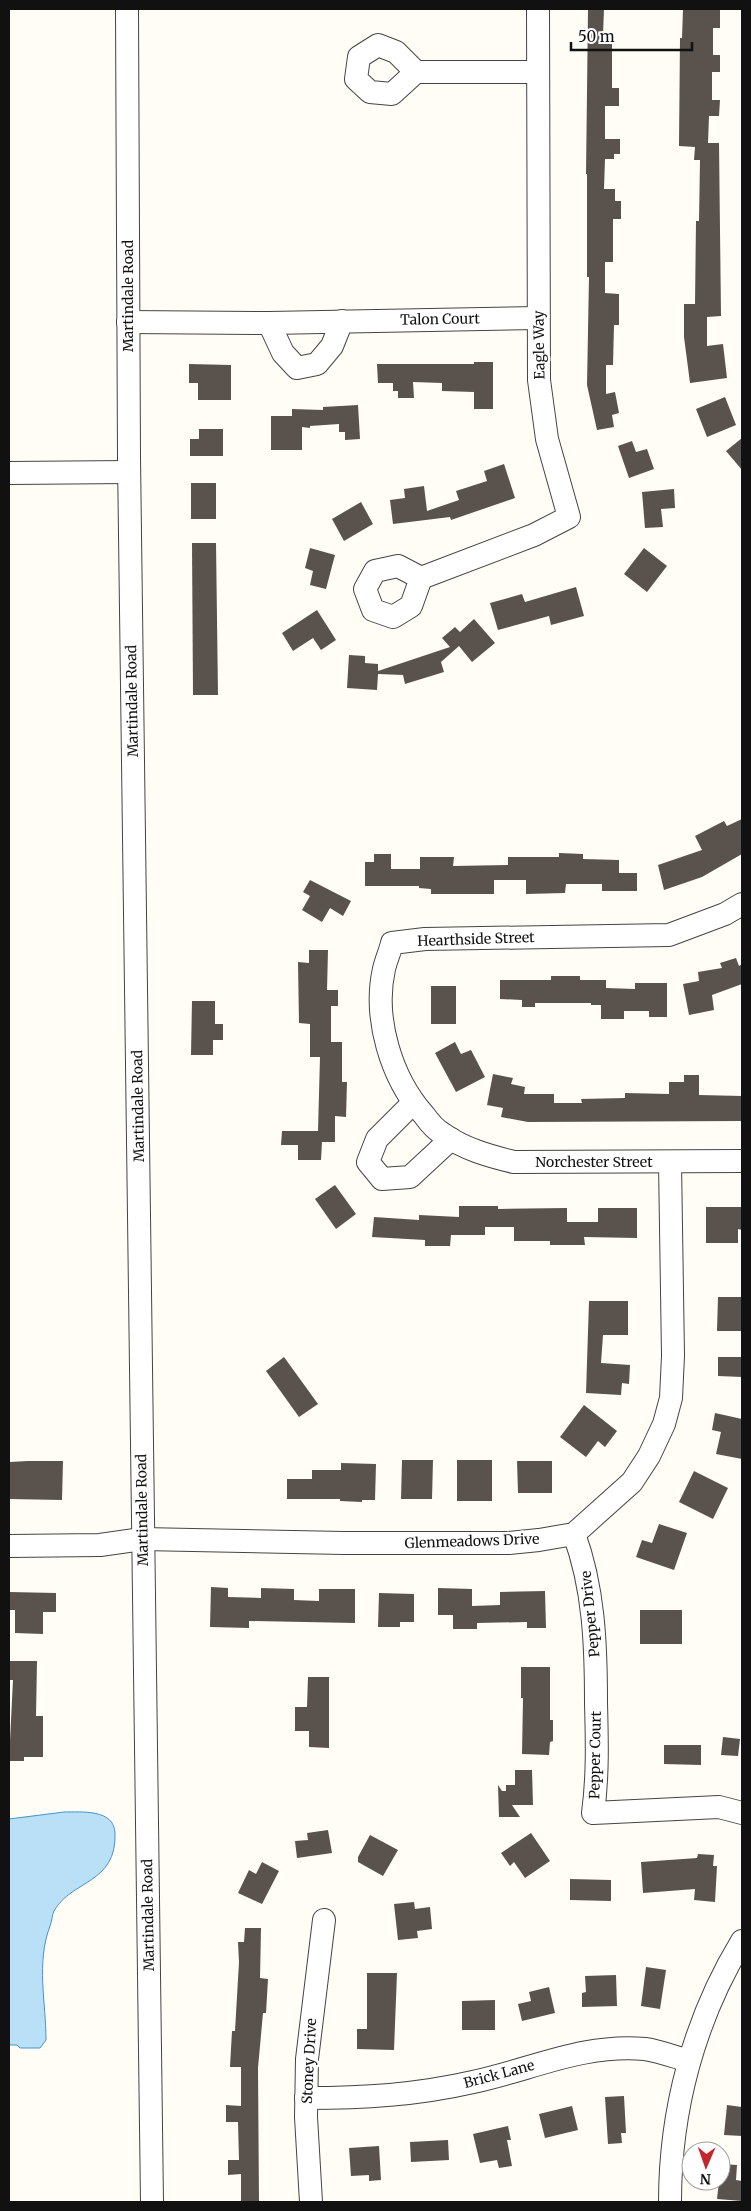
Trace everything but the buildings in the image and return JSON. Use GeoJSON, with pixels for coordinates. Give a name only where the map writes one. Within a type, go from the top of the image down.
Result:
{"type":"FeatureCollection","features":[{"type":"Feature","properties":{"kind":"street","name":"Martindale Road"},"geometry":{"type":"LineString","coordinates":[[127,9],[129,472],[152,2202]]}},
{"type":"Feature","properties":{"kind":"street","name":"Eagle Way"},"geometry":{"type":"LineString","coordinates":[[420,578],[534,535],[569,517],[547,439],[538,380],[540,140],[538,9]]}},
{"type":"Feature","properties":{"kind":"street"},"geometry":{"type":"LineString","coordinates":[[416,72],[538,72]]}},
{"type":"Feature","properties":{"kind":"street","name":"Talon Court"},"geometry":{"type":"LineString","coordinates":[[128,322],[538,318]]}},
{"type":"Feature","properties":{"kind":"street"},"geometry":{"type":"LineString","coordinates":[[269,322],[283,353],[297,368],[317,364],[332,346],[342,321]]}},
{"type":"Feature","properties":{"kind":"street"},"geometry":{"type":"LineString","coordinates":[[9,473],[129,472]]}},
{"type":"Feature","properties":{"kind":"street","name":"Hearthside Street"},"geometry":{"type":"LineString","coordinates":[[420,1111],[394,1071],[384,1026],[382,996],[384,970],[392,943],[425,939],[669,935],[725,914],[742,904]]}},
{"type":"Feature","properties":{"kind":"street"},"geometry":{"type":"LineString","coordinates":[[420,1111],[377,1139],[368,1162],[382,1179],[410,1177],[451,1138]]}},
{"type":"Feature","properties":{"kind":"street","name":"Norchester Street"},"geometry":{"type":"LineString","coordinates":[[420,1111],[442,1134],[483,1155],[514,1162],[742,1161]]}},
{"type":"Feature","properties":{"kind":"street"},"geometry":{"type":"LineString","coordinates":[[574,1534],[632,1482],[649,1456],[664,1424],[671,1398],[673,1356],[670,1162]]}},
{"type":"Feature","properties":{"kind":"street","name":"Glenmeadows Drive"},"geometry":{"type":"LineString","coordinates":[[9,1546],[100,1546],[142,1539],[344,1543],[509,1543],[574,1534]]}},
{"type":"Feature","properties":{"kind":"street","name":"Pepper Drive"},"geometry":{"type":"LineString","coordinates":[[574,1534],[584,1559],[590,1586],[596,1666]]}},
{"type":"Feature","properties":{"kind":"street","name":"Pepper Court"},"geometry":{"type":"LineString","coordinates":[[596,1666],[597,1778],[593,1813],[719,1807],[742,1813]]}},
{"type":"Feature","properties":{"kind":"street","name":"Stoney Drive"},"geometry":{"type":"LineString","coordinates":[[312,2202],[306,2098],[310,2023],[324,1920]]}},
{"type":"Feature","properties":{"kind":"street"},"geometry":{"type":"LineString","coordinates":[[670,2202],[670,2171],[678,2108],[689,2060],[701,2024],[725,1968],[742,1941]]}},
{"type":"Feature","properties":{"kind":"street","name":"Brick Lane"},"geometry":{"type":"LineString","coordinates":[[306,2098],[375,2097],[436,2090],[475,2082],[586,2052],[645,2049],[689,2060]]}},
{"type":"Feature","properties":{"kind":"water"},"geometry":{"type":"Polygon","coordinates":[[[64,1812],[88,1812],[103,1816],[109,1820],[113,1825],[115,1833],[114,1850],[109,1862],[101,1872],[71,1893],[54,1911],[43,1954],[46,2040],[40,2048],[20,2048],[17,2045],[9,2045],[9,1819],[64,1812]]]}}]}
